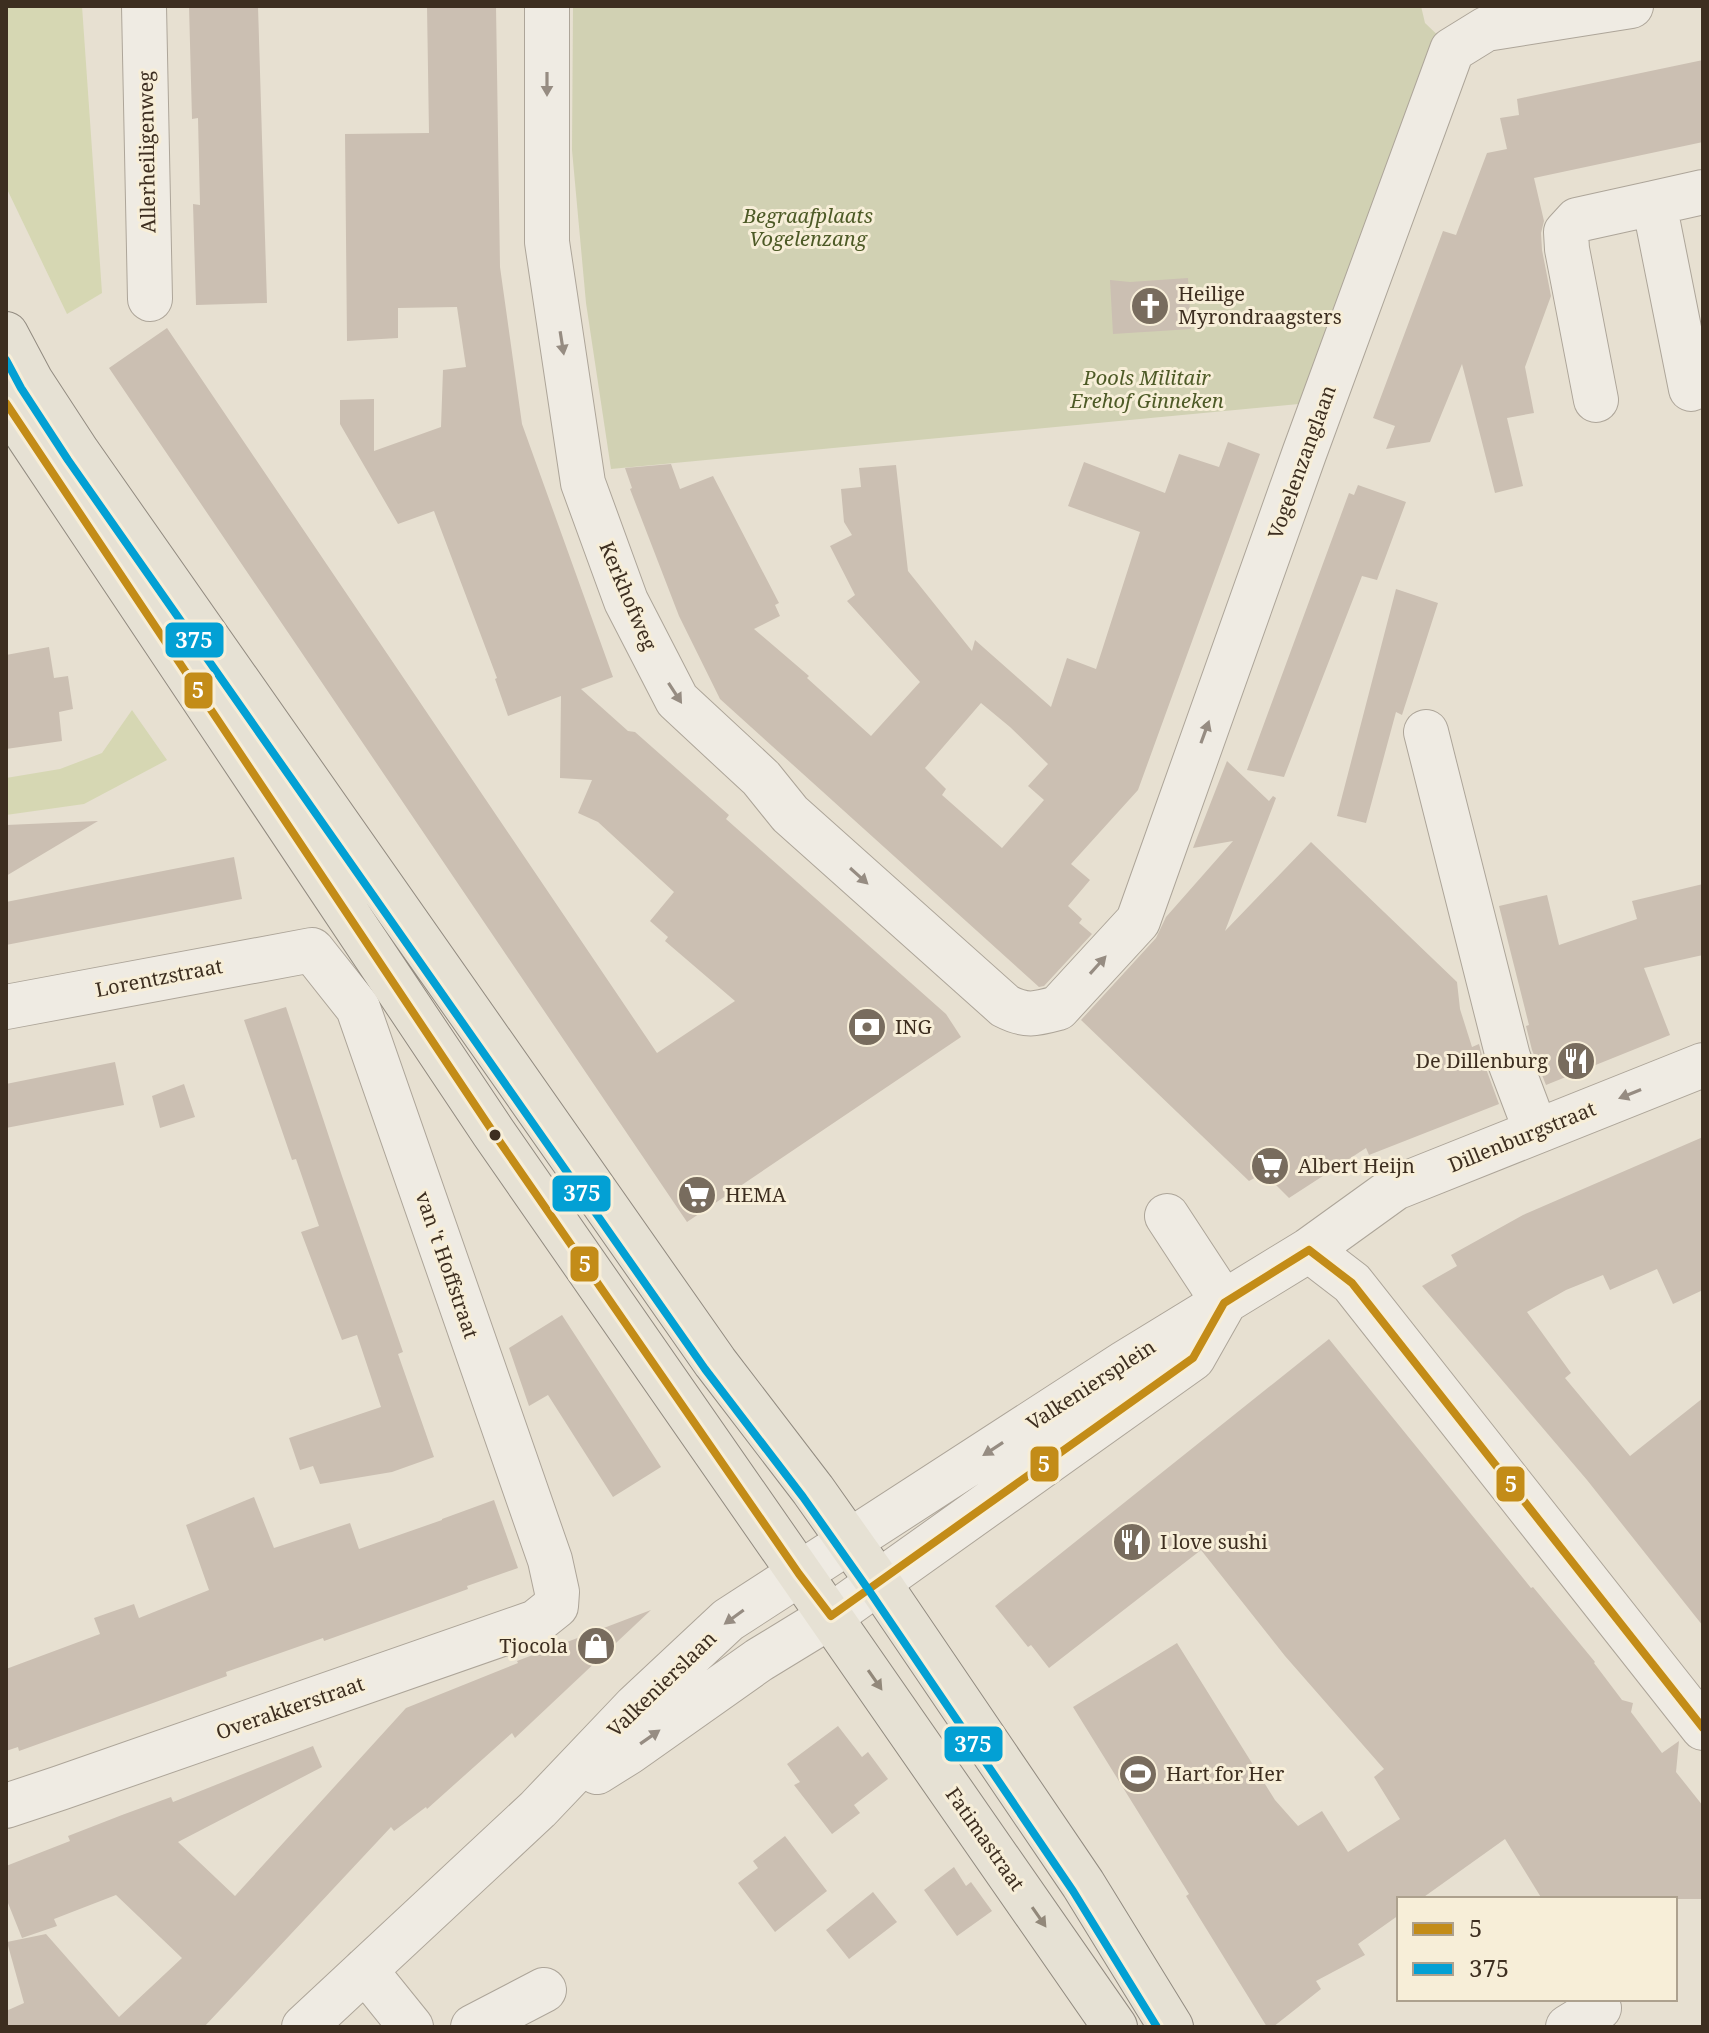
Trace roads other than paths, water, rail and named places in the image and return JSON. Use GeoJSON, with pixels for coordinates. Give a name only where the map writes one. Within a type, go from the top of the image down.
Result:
{"type":"FeatureCollection","features":[{"type":"Feature","properties":{"kind":"main road"},"geometry":{"type":"LineString","coordinates":[[6,334],[31,381],[22,424],[493,1132],[799,1574]]}},
{"type":"Feature","properties":{"kind":"main road"},"geometry":{"type":"LineString","coordinates":[[22,424],[715,1362],[813,1490],[1083,1884],[1171,2027]]}},
{"type":"Feature","properties":{"kind":"main road","name":"Fatimastraat"},"geometry":{"type":"LineString","coordinates":[[799,1574],[1115,2027]]}},
{"type":"Feature","properties":{"kind":"street","name":"Allerheiligenweg"},"geometry":{"type":"LineString","coordinates":[[144,6],[150,299]]}},
{"type":"Feature","properties":{"kind":"street","name":"Kerkhofweg"},"geometry":{"type":"LineString","coordinates":[[547,6],[547,242],[583,483],[626,601],[677,700],[761,778],[790,814],[1005,1006],[1021,1014],[1040,1013]]}},
{"type":"Feature","properties":{"kind":"street","name":"Vogelenzanglaan"},"geometry":{"type":"LineString","coordinates":[[1040,1013],[1058,1008],[1138,921],[1452,50],[1486,29],[1631,6]]}},
{"type":"Feature","properties":{"kind":"street"},"geometry":{"type":"LineString","coordinates":[[1596,400],[1566,232],[1577,220],[1703,192]]}},
{"type":"Feature","properties":{"kind":"street"},"geometry":{"type":"LineString","coordinates":[[1654,203],[1691,389]]}},
{"type":"Feature","properties":{"kind":"street"},"geometry":{"type":"LineString","coordinates":[[1426,732],[1508,1057],[1536,1131]]}},
{"type":"Feature","properties":{"kind":"street","name":"Lorentzstraat"},"geometry":{"type":"LineString","coordinates":[[6,1007],[312,950]]}},
{"type":"Feature","properties":{"kind":"street","name":"van 't Hoffstraat"},"geometry":{"type":"LineString","coordinates":[[312,950],[358,1008],[550,1560],[557,1592]]}},
{"type":"Feature","properties":{"kind":"street","name":"Dillenburgstraat"},"geometry":{"type":"LineString","coordinates":[[1309,1250],[1395,1188],[1703,1065]]}},
{"type":"Feature","properties":{"kind":"street"},"geometry":{"type":"LineString","coordinates":[[1167,1216],[1224,1303]]}},
{"type":"Feature","properties":{"kind":"street"},"geometry":{"type":"LineString","coordinates":[[1309,1250],[1352,1283],[1703,1728]]}},
{"type":"Feature","properties":{"kind":"street","name":"Valkeniersplein"},"geometry":{"type":"LineString","coordinates":[[799,1574],[1126,1362],[1309,1250]]}},
{"type":"Feature","properties":{"kind":"street","name":"Valkeniersplein"},"geometry":{"type":"LineString","coordinates":[[831,1616],[1193,1358],[1224,1303]]}},
{"type":"Feature","properties":{"kind":"street","name":"Valkenierslaan"},"geometry":{"type":"LineString","coordinates":[[304,2027],[538,1809],[636,1706],[728,1620],[799,1574]]}},
{"type":"Feature","properties":{"kind":"street","name":"Overakkerstraat"},"geometry":{"type":"LineString","coordinates":[[6,1806],[536,1622],[556,1606],[557,1592]]}},
{"type":"Feature","properties":{"kind":"street","name":"Valkenierslaan"},"geometry":{"type":"LineString","coordinates":[[538,1809],[629,1752],[759,1660],[831,1616]]}},
{"type":"Feature","properties":{"kind":"street"},"geometry":{"type":"LineString","coordinates":[[365,1970],[411,2027]]}},
{"type":"Feature","properties":{"kind":"street"},"geometry":{"type":"LineString","coordinates":[[473,2027],[544,1990]]}},
{"type":"Feature","properties":{"kind":"place","name":"Heilige Myrondraagsters"},"geometry":{"type":"Point","coordinates":[1150,306]}},
{"type":"Feature","properties":{"kind":"place","name":"ING"},"geometry":{"type":"Point","coordinates":[867,1027]}},
{"type":"Feature","properties":{"kind":"place","name":"De Dillenburg"},"geometry":{"type":"Point","coordinates":[1576,1061]}},
{"type":"Feature","properties":{"kind":"place","name":"Albert Heijn"},"geometry":{"type":"Point","coordinates":[1270,1166]}},
{"type":"Feature","properties":{"kind":"place","name":"HEMA"},"geometry":{"type":"Point","coordinates":[697,1195]}},
{"type":"Feature","properties":{"kind":"place","name":"I love sushi"},"geometry":{"type":"Point","coordinates":[1132,1542]}},
{"type":"Feature","properties":{"kind":"place","name":"Tjocola"},"geometry":{"type":"Point","coordinates":[596,1646]}},
{"type":"Feature","properties":{"kind":"place","name":"Hart for Her"},"geometry":{"type":"Point","coordinates":[1138,1774]}},
{"type":"Feature","properties":{"kind":"park label","name":"Begraafplaats Vogelenzang"},"geometry":{"type":"Point","coordinates":[808,228]}},
{"type":"Feature","properties":{"kind":"park label","name":"Pools Militair Erehof Ginneken"},"geometry":{"type":"Point","coordinates":[1147,390]}}]}
